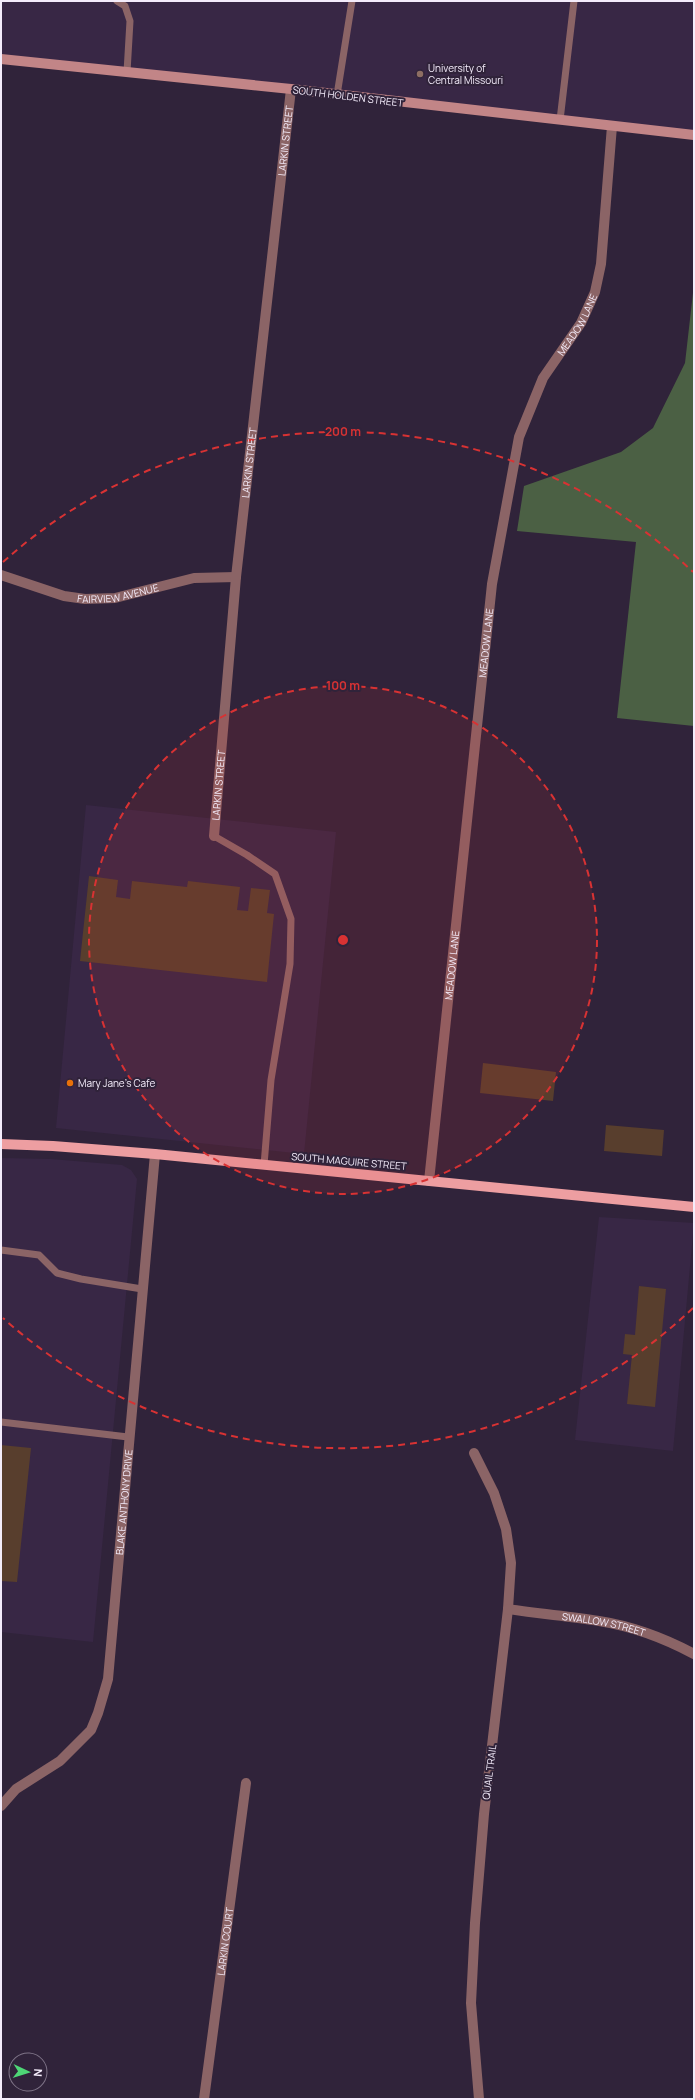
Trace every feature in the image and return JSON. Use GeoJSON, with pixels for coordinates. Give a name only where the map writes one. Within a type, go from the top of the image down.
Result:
{"type":"FeatureCollection","features":[{"type":"Feature","properties":{"kind":"main road","name":"SOUTH HOLDEN STREET"},"geometry":{"type":"LineString","coordinates":[[1,59],[291,89],[694,135]]}},
{"type":"Feature","properties":{"kind":"main road","name":"SOUTH MAGUIRE STREET"},"geometry":{"type":"LineString","coordinates":[[1,1144],[53,1146],[155,1154],[694,1207]]}},
{"type":"Feature","properties":{"kind":"street"},"geometry":{"type":"LineString","coordinates":[[1,59],[1,65]]}},
{"type":"Feature","properties":{"kind":"street","name":"LARKIN STREET"},"geometry":{"type":"LineString","coordinates":[[214,836],[236,577],[291,89]]}},
{"type":"Feature","properties":{"kind":"street","name":"MEADOW LANE"},"geometry":{"type":"LineString","coordinates":[[429,1181],[491,592],[504,513],[519,437],[543,378],[581,323],[596,292],[600,264],[612,126]]}},
{"type":"Feature","properties":{"kind":"street","name":"FAIRVIEW AVENUE"},"geometry":{"type":"LineString","coordinates":[[1,576],[64,596],[85,599],[115,598],[194,578],[236,577]]}},
{"type":"Feature","properties":{"kind":"street","name":"BLAKE ANTHONY DRIVE"},"geometry":{"type":"LineString","coordinates":[[1,1806],[16,1789],[60,1761],[91,1730],[98,1713],[108,1679],[128,1437],[155,1154]]}},
{"type":"Feature","properties":{"kind":"street","name":"QUAIL TRAIL"},"geometry":{"type":"LineString","coordinates":[[474,1453],[494,1493],[506,1529],[511,1563],[508,1609],[484,1814],[474,1937],[471,2003],[479,2099]]}},
{"type":"Feature","properties":{"kind":"street","name":"SWALLOW STREET"},"geometry":{"type":"LineString","coordinates":[[508,1609],[601,1621],[638,1631],[677,1645],[694,1654]]}},
{"type":"Feature","properties":{"kind":"street","name":"LARKIN COURT"},"geometry":{"type":"LineString","coordinates":[[204,2099],[246,1783]]}},
{"type":"Feature","properties":{"kind":"lane"},"geometry":{"type":"LineString","coordinates":[[117,1],[125,6],[130,21],[126,72]]}},
{"type":"Feature","properties":{"kind":"lane"},"geometry":{"type":"LineString","coordinates":[[337,95],[352,1]]}},
{"type":"Feature","properties":{"kind":"lane"},"geometry":{"type":"LineString","coordinates":[[560,120],[574,1]]}},
{"type":"Feature","properties":{"kind":"lane"},"geometry":{"type":"LineString","coordinates":[[214,836],[248,854],[275,874],[290,919],[290,964],[271,1080],[264,1165]]}},
{"type":"Feature","properties":{"kind":"lane"},"geometry":{"type":"LineString","coordinates":[[1,1250],[39,1255],[57,1273],[81,1279],[142,1289]]}},
{"type":"Feature","properties":{"kind":"lane"},"geometry":{"type":"LineString","coordinates":[[1,1422],[128,1437]]}},
{"type":"Feature","properties":{"kind":"shaded area","name":"University of Central Missouri"},"geometry":{"type":"Polygon","coordinates":[[[1,1],[694,1],[694,135],[1,59],[1,1]]]}},
{"type":"Feature","properties":{"kind":"shaded area"},"geometry":{"type":"Polygon","coordinates":[[[86,805],[336,832],[304,1154],[56,1128],[86,805]]]}},
{"type":"Feature","properties":{"kind":"shaded area"},"geometry":{"type":"Polygon","coordinates":[[[1,1158],[51,1159],[122,1165],[131,1170],[137,1179],[93,1642],[1,1632],[1,1158]]]}},
{"type":"Feature","properties":{"kind":"shaded area"},"geometry":{"type":"Polygon","coordinates":[[[599,1217],[694,1223],[673,1451],[575,1440],[599,1217]]]}},
{"type":"Feature","properties":{"kind":"green space"},"geometry":{"type":"Polygon","coordinates":[[[694,284],[694,726],[617,718],[636,542],[517,531],[524,486],[621,452],[653,428],[685,363],[694,284]]]}},
{"type":"Feature","properties":{"kind":"building"},"geometry":{"type":"Polygon","coordinates":[[[89,876],[118,880],[116,897],[130,899],[132,881],[187,887],[188,881],[240,887],[237,910],[248,911],[251,888],[270,890],[267,913],[274,914],[267,982],[80,961],[89,876]]]}},
{"type":"Feature","properties":{"kind":"building"},"geometry":{"type":"Polygon","coordinates":[[[483,1063],[556,1072],[553,1101],[480,1093],[483,1063]]]}},
{"type":"Feature","properties":{"kind":"building"},"geometry":{"type":"Polygon","coordinates":[[[606,1125],[664,1130],[662,1156],[604,1151],[606,1125]]]}},
{"type":"Feature","properties":{"kind":"building"},"geometry":{"type":"Polygon","coordinates":[[[639,1286],[666,1289],[655,1407],[627,1404],[632,1355],[623,1354],[625,1334],[635,1335],[639,1286]]]}},
{"type":"Feature","properties":{"kind":"building"},"geometry":{"type":"Polygon","coordinates":[[[1,1445],[31,1448],[17,1582],[1,1581],[1,1445]]]}},
{"type":"Feature","properties":{"kind":"place","name":"University of Central Missouri"},"geometry":{"type":"Point","coordinates":[420,74]}},
{"type":"Feature","properties":{"kind":"place","name":"Mary Jane's Cafe"},"geometry":{"type":"Point","coordinates":[70,1083]}}]}
